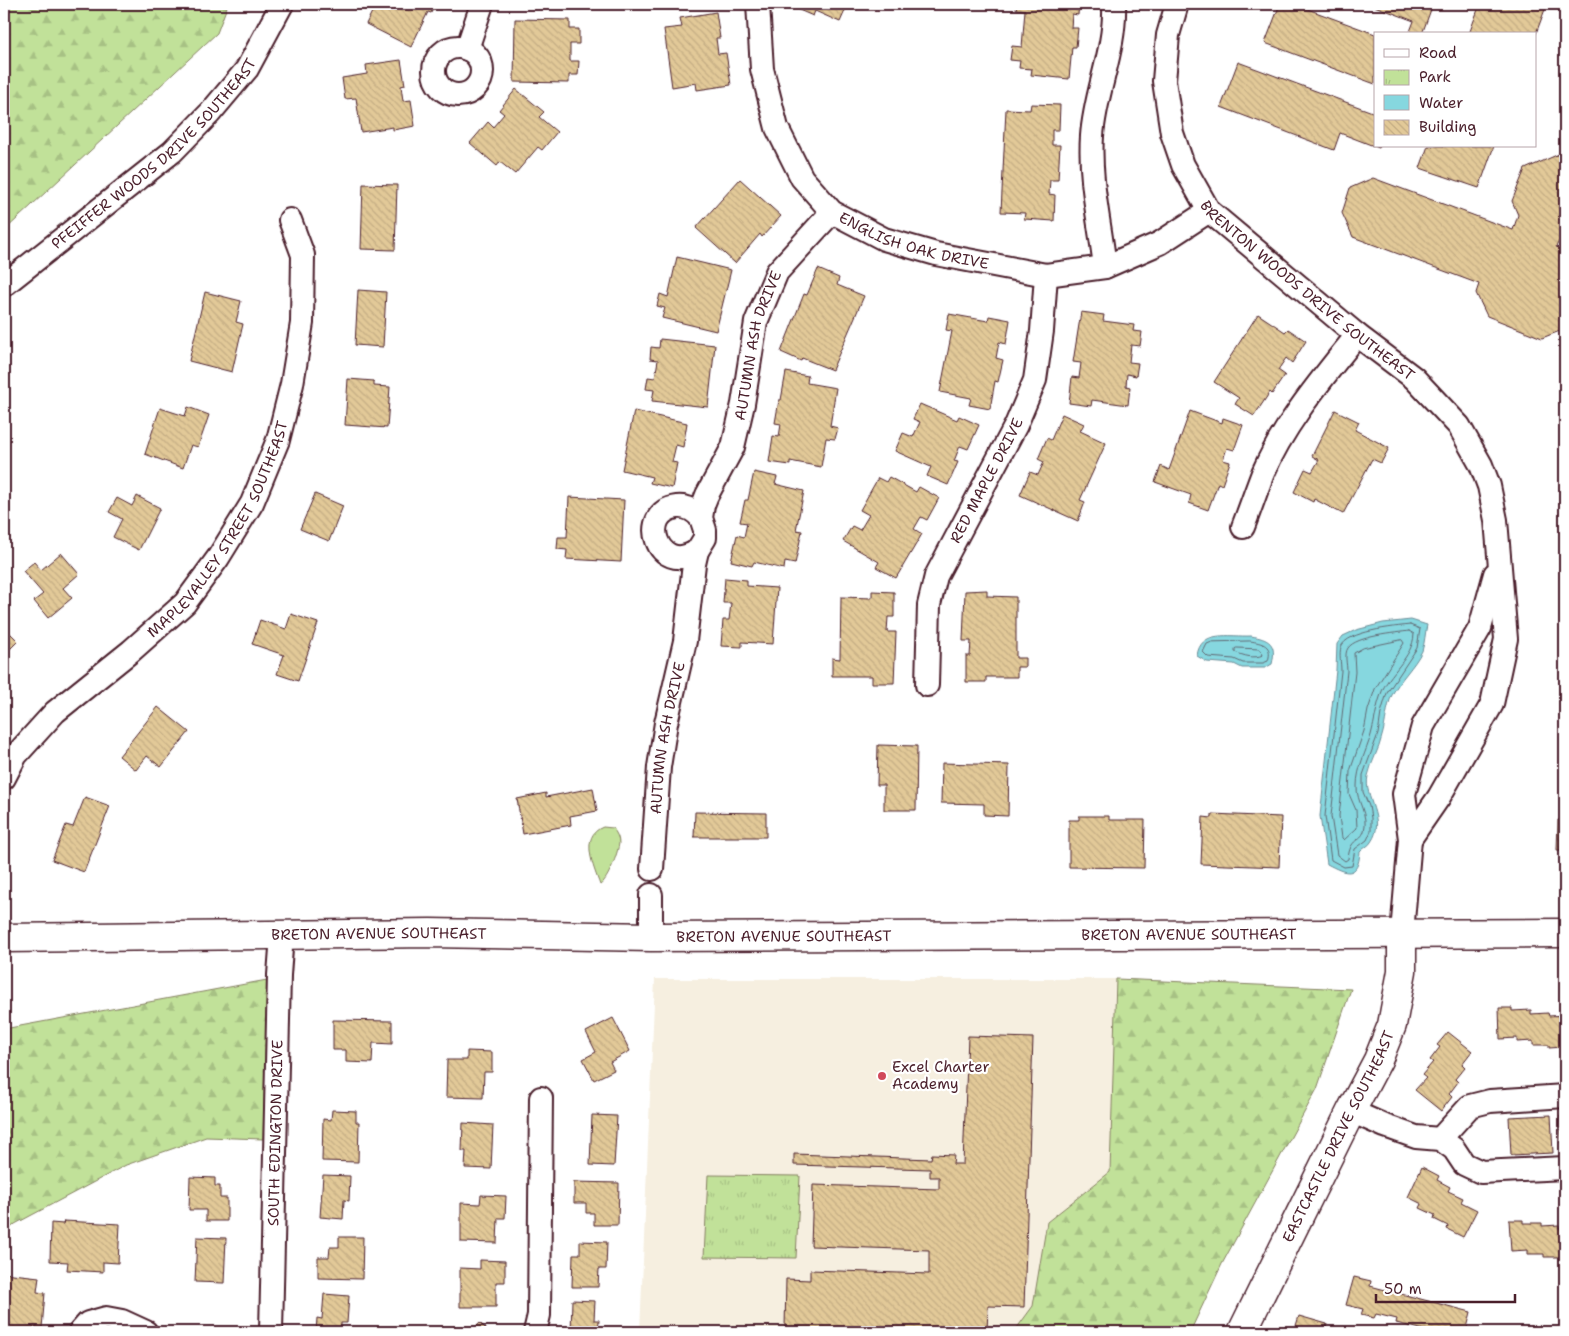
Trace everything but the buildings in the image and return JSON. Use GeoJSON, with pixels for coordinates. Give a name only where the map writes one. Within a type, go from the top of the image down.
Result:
{"type":"FeatureCollection","features":[{"type":"Feature","properties":{"kind":"main road","name":"BRETON AVENUE SOUTHEAST"},"geometry":{"type":"LineString","coordinates":[[4,938],[430,933],[651,937],[1402,932],[1565,933]]}},
{"type":"Feature","properties":{"kind":"main road","name":"EASTCASTLE DRIVE SOUTHEAST"},"geometry":{"type":"LineString","coordinates":[[1242,1332],[1378,1060],[1392,1025],[1402,971],[1402,932]]}},
{"type":"Feature","properties":{"kind":"street","name":"PFEIFFER WOODS DRIVE SOUTHEAST"},"geometry":{"type":"LineString","coordinates":[[4,285],[172,152],[210,113],[247,69],[282,4]]}},
{"type":"Feature","properties":{"kind":"street"},"geometry":{"type":"LineString","coordinates":[[467,49],[482,4]]}},
{"type":"Feature","properties":{"kind":"street","name":"ENGLISH OAK DRIVE"},"geometry":{"type":"LineString","coordinates":[[758,4],[762,69],[777,128],[802,178],[832,212],[884,239],[936,254],[1046,275],[1105,267],[1160,243],[1209,211]]}},
{"type":"Feature","properties":{"kind":"street"},"geometry":{"type":"LineString","coordinates":[[1105,267],[1091,159],[1095,110],[1114,22],[1114,4]]}},
{"type":"Feature","properties":{"kind":"street","name":"BRENTON WOODS DRIVE SOUTHEAST"},"geometry":{"type":"LineString","coordinates":[[1177,4],[1168,34],[1164,80],[1172,133],[1183,165],[1209,211],[1357,335],[1414,378],[1459,426],[1481,465],[1489,486],[1496,520],[1506,640],[1492,704],[1439,796],[1410,839]]}},
{"type":"Feature","properties":{"kind":"street","name":"AUTUMN ASH DRIVE"},"geometry":{"type":"LineString","coordinates":[[652,869],[659,767],[666,723],[685,641],[690,562],[705,538],[705,530],[701,518],[707,495],[733,447],[743,404],[756,322],[777,272],[832,212]]}},
{"type":"Feature","properties":{"kind":"street","name":"MAPLEVALLEY STREET SOUTHEAST"},"geometry":{"type":"LineString","coordinates":[[4,778],[16,755],[54,712],[131,651],[185,603],[218,558],[252,502],[278,440],[292,384],[302,323],[303,255],[290,220]]}},
{"type":"Feature","properties":{"kind":"street","name":"RED MAPLE DRIVE"},"geometry":{"type":"LineString","coordinates":[[927,685],[929,605],[936,576],[1016,425],[1034,380],[1042,331],[1046,275]]}},
{"type":"Feature","properties":{"kind":"street"},"geometry":{"type":"LineString","coordinates":[[1243,527],[1264,472],[1287,429],[1320,382],[1357,335]]}},
{"type":"Feature","properties":{"kind":"street"},"geometry":{"type":"LineString","coordinates":[[680,507],[707,495]]}},
{"type":"Feature","properties":{"kind":"street"},"geometry":{"type":"LineString","coordinates":[[690,562],[673,557],[660,548],[654,532],[656,524],[659,517],[672,508],[688,508],[696,512],[701,518]]}},
{"type":"Feature","properties":{"kind":"street","name":"BRENTON WOODS DRIVE SOUTHEAST"},"geometry":{"type":"LineString","coordinates":[[1402,932],[1410,839],[1404,794],[1423,726],[1480,628],[1500,558]]}},
{"type":"Feature","properties":{"kind":"street"},"geometry":{"type":"LineString","coordinates":[[651,895],[651,937]]}},
{"type":"Feature","properties":{"kind":"street","name":"SOUTH EDINGTON DRIVE"},"geometry":{"type":"LineString","coordinates":[[271,1332],[279,975],[282,935]]}},
{"type":"Feature","properties":{"kind":"street"},"geometry":{"type":"LineString","coordinates":[[1440,1139],[1470,1106],[1490,1101],[1565,1096]]}},
{"type":"Feature","properties":{"kind":"street"},"geometry":{"type":"LineString","coordinates":[[535,1332],[539,1315],[541,1098]]}},
{"type":"Feature","properties":{"kind":"street"},"geometry":{"type":"LineString","coordinates":[[1351,1111],[1384,1126],[1416,1137],[1440,1139],[1454,1149],[1464,1164],[1481,1172],[1565,1168]]}},
{"type":"Feature","properties":{"kind":"street"},"geometry":{"type":"LineString","coordinates":[[80,1332],[88,1323],[106,1318],[122,1321],[146,1332]]}},
{"type":"Feature","properties":{"kind":"shaded area","name":"Excel Charter Academy"},"geometry":{"type":"Polygon","coordinates":[[[655,979],[1116,979],[1110,1172],[1047,1222],[1033,1306],[1014,1332],[640,1332],[655,979]]]}},
{"type":"Feature","properties":{"kind":"green space"},"geometry":{"type":"Polygon","coordinates":[[[4,4],[228,4],[217,33],[4,231],[4,4]]]}},
{"type":"Feature","properties":{"kind":"green space"},"geometry":{"type":"Polygon","coordinates":[[[603,827],[613,828],[619,843],[612,866],[600,885],[592,862],[590,845],[596,831],[603,827]]]}},
{"type":"Feature","properties":{"kind":"green space"},"geometry":{"type":"Polygon","coordinates":[[[1116,979],[1351,989],[1317,1089],[1222,1264],[1190,1332],[1014,1332],[1033,1306],[1047,1222],[1110,1172],[1116,979]]]}},
{"type":"Feature","properties":{"kind":"green space"},"geometry":{"type":"Polygon","coordinates":[[[267,980],[263,1139],[206,1137],[126,1165],[15,1224],[4,1234],[4,1029],[267,980]]]}},
{"type":"Feature","properties":{"kind":"green space"},"geometry":{"type":"Polygon","coordinates":[[[708,1175],[800,1176],[796,1258],[704,1257],[708,1175]]]}},
{"type":"Feature","properties":{"kind":"water"},"geometry":{"type":"Polygon","coordinates":[[[1411,620],[1427,625],[1422,651],[1392,695],[1388,705],[1381,741],[1368,776],[1367,784],[1377,825],[1375,833],[1370,843],[1360,852],[1357,867],[1350,872],[1345,872],[1327,864],[1320,816],[1336,670],[1337,644],[1343,636],[1356,630],[1383,623],[1411,620]]]}},
{"type":"Feature","properties":{"kind":"water"},"geometry":{"type":"Polygon","coordinates":[[[1217,636],[1251,636],[1270,643],[1273,651],[1272,664],[1265,668],[1242,668],[1234,664],[1207,662],[1197,656],[1199,647],[1210,638],[1217,636]]]}},
{"type":"Feature","properties":{"kind":"place","name":"Excel Charter Academy"},"geometry":{"type":"Point","coordinates":[882,1076]}}]}
